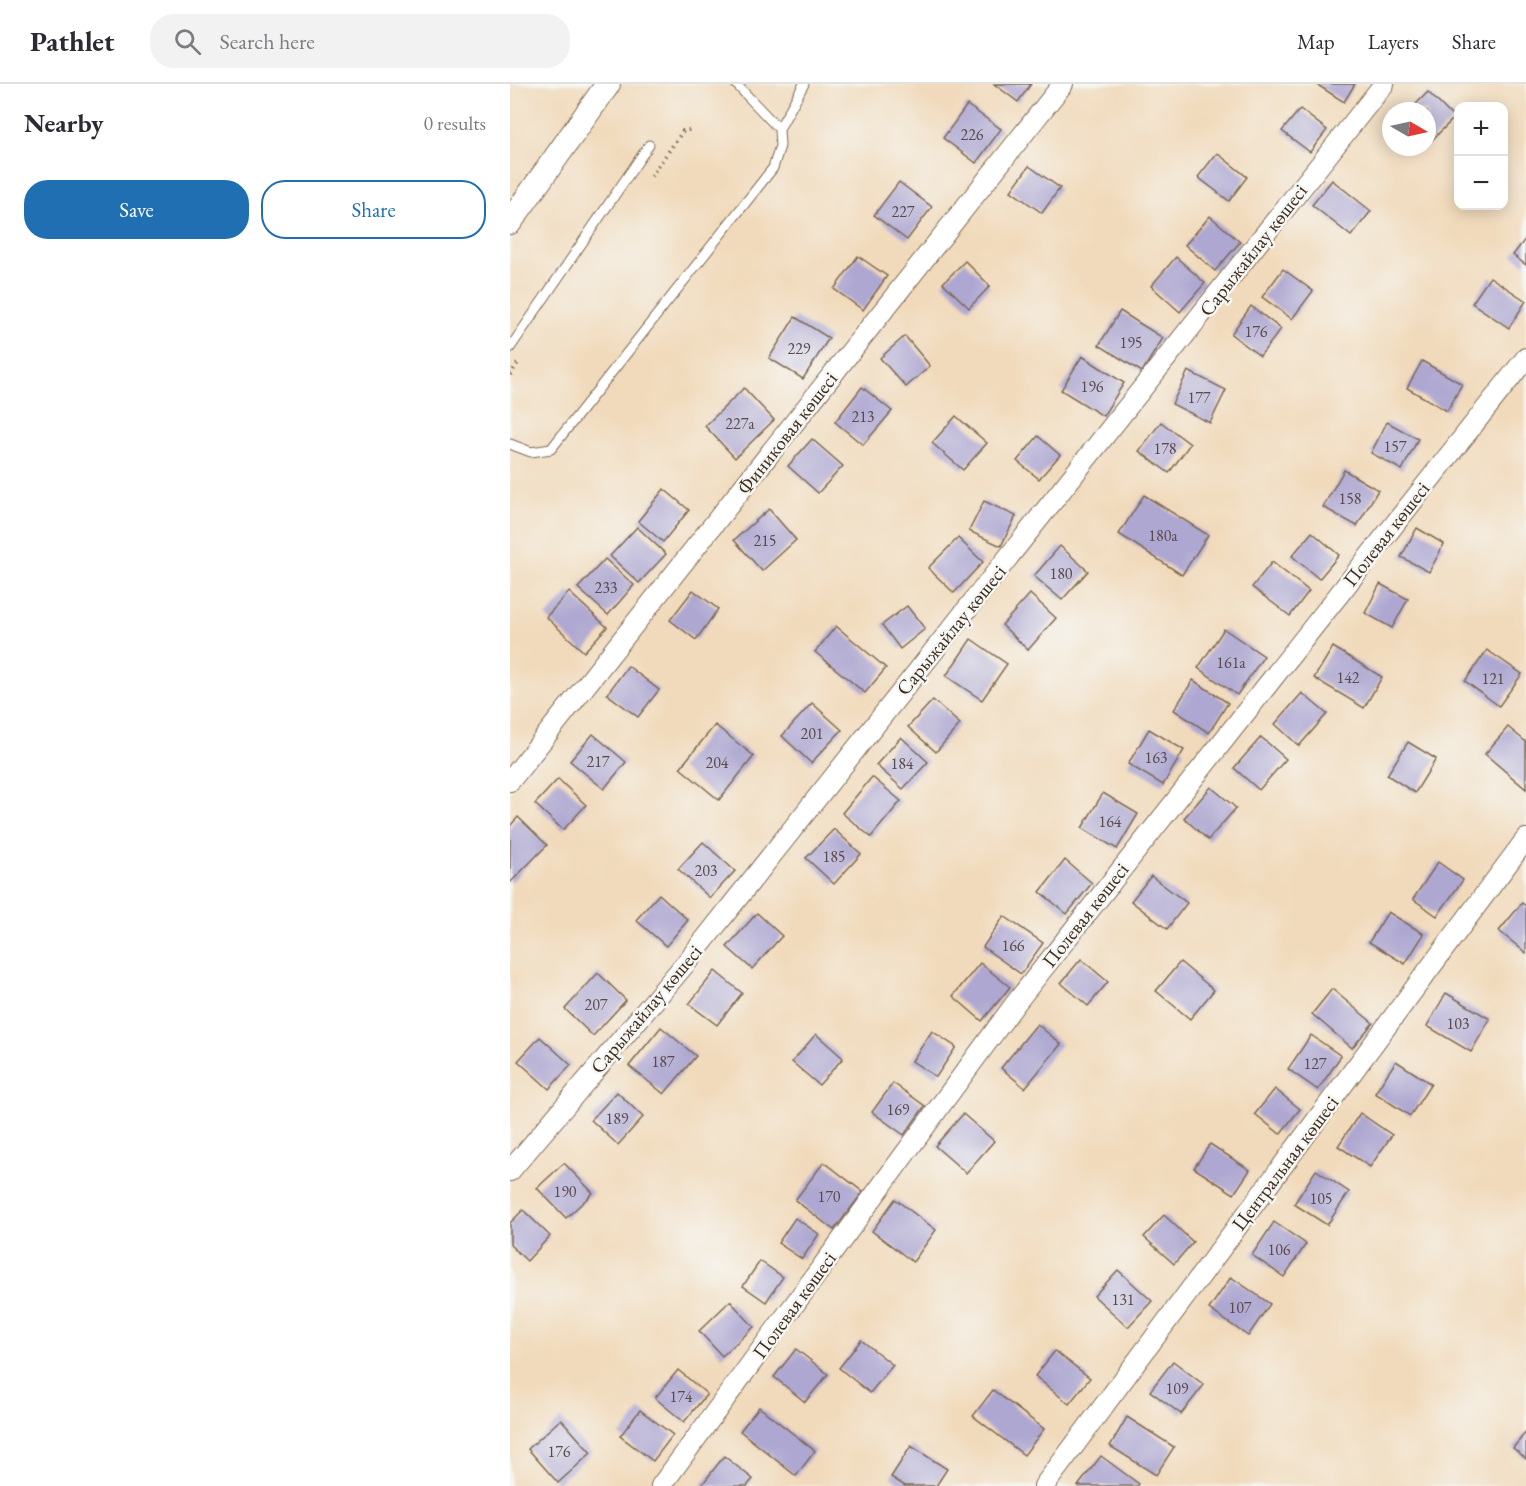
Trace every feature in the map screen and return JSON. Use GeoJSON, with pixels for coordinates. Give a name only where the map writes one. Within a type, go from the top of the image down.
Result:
{"type":"FeatureCollection","features":[{"type":"Feature","properties":{"kind":"street"},"geometry":{"type":"LineString","coordinates":[[510,222],[608,84]]}},
{"type":"Feature","properties":{"kind":"street","name":"Финиковая көшесі"},"geometry":{"type":"LineString","coordinates":[[510,781],[1063,84]]}},
{"type":"Feature","properties":{"kind":"street","name":"Сарыжайлау көшесі"},"geometry":{"type":"LineString","coordinates":[[510,1171],[701,944],[1384,84]]}},
{"type":"Feature","properties":{"kind":"street","name":"Полевая көшесі"},"geometry":{"type":"LineString","coordinates":[[661,1486],[1015,1004],[1526,358]]}},
{"type":"Feature","properties":{"kind":"street","name":"Центральная көшесі"},"geometry":{"type":"LineString","coordinates":[[1044,1486],[1526,839]]}},
{"type":"Feature","properties":{"kind":"lane"},"geometry":{"type":"LineString","coordinates":[[736,84],[779,129]]}},
{"type":"Feature","properties":{"kind":"lane"},"geometry":{"type":"LineString","coordinates":[[510,444],[531,452],[551,450],[773,168],[780,146],[779,129],[804,84]]}},
{"type":"Feature","properties":{"kind":"lane"},"geometry":{"type":"LineString","coordinates":[[510,348],[649,145]]}},
{"type":"Feature","properties":{"kind":"building"},"geometry":{"type":"Polygon","coordinates":[[[994,84],[1031,84],[1018,102],[994,84]]]}},
{"type":"Feature","properties":{"kind":"building"},"geometry":{"type":"Polygon","coordinates":[[[1316,84],[1355,84],[1344,102],[1316,84]]]}},
{"type":"Feature","properties":{"kind":"building"},"geometry":{"type":"Polygon","coordinates":[[[1428,92],[1454,118],[1436,136],[1436,102],[1418,102],[1428,92]]]}},
{"type":"Feature","properties":{"kind":"building"},"geometry":{"type":"Polygon","coordinates":[[[967,105],[1001,129],[976,163],[943,138],[967,105]]]}},
{"type":"Feature","properties":{"kind":"building"},"geometry":{"type":"Polygon","coordinates":[[[1300,109],[1327,130],[1310,152],[1282,131],[1300,109]]]}},
{"type":"Feature","properties":{"kind":"building"},"geometry":{"type":"Polygon","coordinates":[[[1217,153],[1247,177],[1229,201],[1198,177],[1217,153]]]}},
{"type":"Feature","properties":{"kind":"building"},"geometry":{"type":"Polygon","coordinates":[[[1029,166],[1060,188],[1042,213],[1011,191],[1029,166]]]}},
{"type":"Feature","properties":{"kind":"building"},"geometry":{"type":"Polygon","coordinates":[[[1332,180],[1371,211],[1351,236],[1312,205],[1332,180]]]}},
{"type":"Feature","properties":{"kind":"building"},"geometry":{"type":"Polygon","coordinates":[[[899,182],[932,207],[907,240],[874,215],[899,182]]]}},
{"type":"Feature","properties":{"kind":"building"},"geometry":{"type":"Polygon","coordinates":[[[1210,216],[1240,242],[1215,271],[1185,245],[1210,216]]]}},
{"type":"Feature","properties":{"kind":"building"},"geometry":{"type":"Polygon","coordinates":[[[1526,238],[1526,265],[1513,255],[1526,238]]]}},
{"type":"Feature","properties":{"kind":"building"},"geometry":{"type":"Polygon","coordinates":[[[858,256],[887,276],[863,310],[834,289],[858,256]]]}},
{"type":"Feature","properties":{"kind":"building"},"geometry":{"type":"Polygon","coordinates":[[[1176,257],[1205,283],[1180,312],[1151,286],[1176,257]]]}},
{"type":"Feature","properties":{"kind":"building"},"geometry":{"type":"Polygon","coordinates":[[[965,261],[990,286],[969,308],[943,283],[965,261]]]}},
{"type":"Feature","properties":{"kind":"building"},"geometry":{"type":"Polygon","coordinates":[[[1283,269],[1313,291],[1292,319],[1262,297],[1283,269]]]}},
{"type":"Feature","properties":{"kind":"building"},"geometry":{"type":"Polygon","coordinates":[[[1490,277],[1526,301],[1509,328],[1472,303],[1490,277]]]}},
{"type":"Feature","properties":{"kind":"building"},"geometry":{"type":"Polygon","coordinates":[[[1251,306],[1281,329],[1260,356],[1231,334],[1251,306]]]}},
{"type":"Feature","properties":{"kind":"building"},"geometry":{"type":"Polygon","coordinates":[[[1120,311],[1163,338],[1142,372],[1099,345],[1120,311]]]}},
{"type":"Feature","properties":{"kind":"building"},"geometry":{"type":"Polygon","coordinates":[[[795,317],[829,338],[803,379],[769,358],[795,317]]]}},
{"type":"Feature","properties":{"kind":"building"},"geometry":{"type":"Polygon","coordinates":[[[905,336],[930,366],[906,387],[880,358],[905,336]]]}},
{"type":"Feature","properties":{"kind":"building"},"geometry":{"type":"Polygon","coordinates":[[[1082,356],[1124,383],[1103,416],[1061,390],[1082,356]]]}},
{"type":"Feature","properties":{"kind":"building"},"geometry":{"type":"Polygon","coordinates":[[[1422,361],[1462,384],[1447,411],[1407,388],[1422,361]]]}},
{"type":"Feature","properties":{"kind":"building"},"geometry":{"type":"Polygon","coordinates":[[[1188,371],[1226,390],[1210,423],[1172,404],[1188,371]]]}},
{"type":"Feature","properties":{"kind":"building"},"geometry":{"type":"Polygon","coordinates":[[[862,387],[892,411],[863,445],[835,422],[862,387]]]}},
{"type":"Feature","properties":{"kind":"building"},"geometry":{"type":"Polygon","coordinates":[[[744,388],[774,420],[735,458],[705,426],[744,388]]]}},
{"type":"Feature","properties":{"kind":"building"},"geometry":{"type":"Polygon","coordinates":[[[956,416],[987,443],[963,470],[932,443],[956,416]]]}},
{"type":"Feature","properties":{"kind":"building"},"geometry":{"type":"Polygon","coordinates":[[[1161,422],[1190,444],[1169,473],[1139,451],[1161,422]]]}},
{"type":"Feature","properties":{"kind":"building"},"geometry":{"type":"Polygon","coordinates":[[[1387,422],[1418,439],[1402,470],[1371,453],[1387,422]]]}},
{"type":"Feature","properties":{"kind":"building"},"geometry":{"type":"Polygon","coordinates":[[[1038,436],[1060,455],[1039,479],[1017,461],[1038,436]]]}},
{"type":"Feature","properties":{"kind":"building"},"geometry":{"type":"Polygon","coordinates":[[[812,439],[843,466],[818,493],[788,466],[812,439]]]}},
{"type":"Feature","properties":{"kind":"building"},"geometry":{"type":"Polygon","coordinates":[[[1344,470],[1378,490],[1357,526],[1323,507],[1344,470]]]}},
{"type":"Feature","properties":{"kind":"building"},"geometry":{"type":"Polygon","coordinates":[[[664,489],[689,510],[663,542],[638,521],[664,489]]]}},
{"type":"Feature","properties":{"kind":"building"},"geometry":{"type":"Polygon","coordinates":[[[1144,495],[1208,535],[1182,575],[1119,534],[1144,495]]]}},
{"type":"Feature","properties":{"kind":"building"},"geometry":{"type":"Polygon","coordinates":[[[984,501],[1016,516],[1001,546],[969,531],[984,501]]]}},
{"type":"Feature","properties":{"kind":"building"},"geometry":{"type":"Polygon","coordinates":[[[769,509],[796,540],[762,571],[734,540],[769,509]]]}},
{"type":"Feature","properties":{"kind":"building"},"geometry":{"type":"Polygon","coordinates":[[[637,527],[666,554],[639,583],[610,556],[637,527]]]}},
{"type":"Feature","properties":{"kind":"building"},"geometry":{"type":"Polygon","coordinates":[[[1417,528],[1444,544],[1429,572],[1401,557],[1417,528]]]}},
{"type":"Feature","properties":{"kind":"building"},"geometry":{"type":"Polygon","coordinates":[[[1312,532],[1339,555],[1319,579],[1292,556],[1312,532]]]}},
{"type":"Feature","properties":{"kind":"building"},"geometry":{"type":"Polygon","coordinates":[[[958,538],[983,562],[954,593],[928,568],[958,538]]]}},
{"type":"Feature","properties":{"kind":"building"},"geometry":{"type":"Polygon","coordinates":[[[1060,546],[1088,571],[1062,600],[1034,576],[1060,546]]]}},
{"type":"Feature","properties":{"kind":"building"},"geometry":{"type":"Polygon","coordinates":[[[605,559],[634,585],[608,615],[578,588],[605,559]]]}},
{"type":"Feature","properties":{"kind":"building"},"geometry":{"type":"Polygon","coordinates":[[[1272,562],[1309,591],[1290,616],[1252,587],[1272,562]]]}},
{"type":"Feature","properties":{"kind":"building"},"geometry":{"type":"Polygon","coordinates":[[[1380,584],[1408,599],[1392,628],[1365,613],[1380,584]]]}},
{"type":"Feature","properties":{"kind":"building"},"geometry":{"type":"Polygon","coordinates":[[[693,590],[718,609],[696,640],[670,620],[693,590]]]}},
{"type":"Feature","properties":{"kind":"building"},"geometry":{"type":"Polygon","coordinates":[[[569,592],[607,627],[584,652],[546,617],[569,592]]]}},
{"type":"Feature","properties":{"kind":"building"},"geometry":{"type":"Polygon","coordinates":[[[1030,594],[1056,618],[1028,650],[1002,625],[1030,594]]]}},
{"type":"Feature","properties":{"kind":"building"},"geometry":{"type":"Polygon","coordinates":[[[907,606],[925,629],[900,649],[882,625],[907,606]]]}},
{"type":"Feature","properties":{"kind":"building"},"geometry":{"type":"Polygon","coordinates":[[[836,626],[886,668],[865,693],[815,652],[836,626]]]}},
{"type":"Feature","properties":{"kind":"building"},"geometry":{"type":"Polygon","coordinates":[[[1224,629],[1264,656],[1237,695],[1198,668],[1224,629]]]}},
{"type":"Feature","properties":{"kind":"building"},"geometry":{"type":"Polygon","coordinates":[[[971,639],[1007,664],[982,700],[946,676],[971,639]]]}},
{"type":"Feature","properties":{"kind":"building"},"geometry":{"type":"Polygon","coordinates":[[[1333,647],[1382,677],[1364,708],[1314,678],[1333,647]]]}},
{"type":"Feature","properties":{"kind":"building"},"geometry":{"type":"Polygon","coordinates":[[[1487,650],[1522,674],[1499,706],[1465,681],[1487,650]]]}},
{"type":"Feature","properties":{"kind":"building"},"geometry":{"type":"Polygon","coordinates":[[[628,666],[659,690],[638,717],[607,694],[628,666]]]}},
{"type":"Feature","properties":{"kind":"building"},"geometry":{"type":"Polygon","coordinates":[[[1193,680],[1228,703],[1209,733],[1174,710],[1193,680]]]}},
{"type":"Feature","properties":{"kind":"building"},"geometry":{"type":"Polygon","coordinates":[[[1302,693],[1327,714],[1299,746],[1275,724],[1302,693]]]}},
{"type":"Feature","properties":{"kind":"building"},"geometry":{"type":"Polygon","coordinates":[[[933,700],[960,724],[936,752],[908,727],[933,700]]]}},
{"type":"Feature","properties":{"kind":"building"},"geometry":{"type":"Polygon","coordinates":[[[812,703],[842,730],[811,763],[782,736],[812,703]]]}},
{"type":"Feature","properties":{"kind":"building"},"geometry":{"type":"Polygon","coordinates":[[[715,725],[754,756],[719,800],[680,768],[715,725]]]}},
{"type":"Feature","properties":{"kind":"building"},"geometry":{"type":"Polygon","coordinates":[[[1508,727],[1526,742],[1526,789],[1485,754],[1508,727]]]}},
{"type":"Feature","properties":{"kind":"building"},"geometry":{"type":"Polygon","coordinates":[[[1149,729],[1184,750],[1163,785],[1128,764],[1149,729]]]}},
{"type":"Feature","properties":{"kind":"building"},"geometry":{"type":"Polygon","coordinates":[[[593,734],[626,762],[604,789],[570,761],[593,734]]]}},
{"type":"Feature","properties":{"kind":"building"},"geometry":{"type":"Polygon","coordinates":[[[901,737],[928,762],[903,789],[876,765],[901,737]]]}},
{"type":"Feature","properties":{"kind":"building"},"geometry":{"type":"Polygon","coordinates":[[[1261,737],[1286,759],[1259,790],[1234,768],[1261,737]]]}},
{"type":"Feature","properties":{"kind":"building"},"geometry":{"type":"Polygon","coordinates":[[[1408,742],[1436,759],[1415,793],[1387,775],[1408,742]]]}},
{"type":"Feature","properties":{"kind":"building"},"geometry":{"type":"Polygon","coordinates":[[[872,777],[901,801],[871,837],[842,813],[872,777]]]}},
{"type":"Feature","properties":{"kind":"building"},"geometry":{"type":"Polygon","coordinates":[[[558,779],[586,805],[563,830],[535,804],[558,779]]]}},
{"type":"Feature","properties":{"kind":"building"},"geometry":{"type":"Polygon","coordinates":[[[1211,787],[1236,808],[1208,840],[1184,818],[1211,787]]]}},
{"type":"Feature","properties":{"kind":"building"},"geometry":{"type":"Polygon","coordinates":[[[1103,793],[1138,814],[1117,849],[1082,828],[1103,793]]]}},
{"type":"Feature","properties":{"kind":"building"},"geometry":{"type":"Polygon","coordinates":[[[518,817],[547,845],[510,883],[510,826],[518,817]]]}},
{"type":"Feature","properties":{"kind":"building"},"geometry":{"type":"Polygon","coordinates":[[[834,829],[861,854],[834,884],[806,858],[834,829]]]}},
{"type":"Feature","properties":{"kind":"building"},"geometry":{"type":"Polygon","coordinates":[[[703,842],[735,871],[710,898],[678,869],[703,842]]]}},
{"type":"Feature","properties":{"kind":"building"},"geometry":{"type":"Polygon","coordinates":[[[1065,860],[1092,883],[1067,914],[1040,892],[1065,860]]]}},
{"type":"Feature","properties":{"kind":"building"},"geometry":{"type":"Polygon","coordinates":[[[1438,862],[1463,880],[1437,916],[1413,899],[1438,862]]]}},
{"type":"Feature","properties":{"kind":"building"},"geometry":{"type":"Polygon","coordinates":[[[1151,876],[1187,903],[1167,929],[1131,901],[1151,876]]]}},
{"type":"Feature","properties":{"kind":"building"},"geometry":{"type":"Polygon","coordinates":[[[659,894],[688,920],[666,946],[636,920],[659,894]]]}},
{"type":"Feature","properties":{"kind":"building"},"geometry":{"type":"Polygon","coordinates":[[[1522,903],[1526,906],[1526,953],[1499,931],[1522,903]]]}},
{"type":"Feature","properties":{"kind":"building"},"geometry":{"type":"Polygon","coordinates":[[[1388,912],[1424,934],[1405,964],[1369,942],[1388,912]]]}},
{"type":"Feature","properties":{"kind":"building"},"geometry":{"type":"Polygon","coordinates":[[[757,913],[782,936],[752,969],[727,947],[757,913]]]}},
{"type":"Feature","properties":{"kind":"building"},"geometry":{"type":"Polygon","coordinates":[[[1004,916],[1043,943],[1021,974],[983,947],[1004,916]]]}},
{"type":"Feature","properties":{"kind":"building"},"geometry":{"type":"Polygon","coordinates":[[[1081,959],[1108,982],[1088,1006],[1061,983],[1081,959]]]}},
{"type":"Feature","properties":{"kind":"building"},"geometry":{"type":"Polygon","coordinates":[[[1180,962],[1214,990],[1190,1019],[1156,991],[1180,962]]]}},
{"type":"Feature","properties":{"kind":"building"},"geometry":{"type":"Polygon","coordinates":[[[980,963],[1010,987],[982,1021],[953,996],[980,963]]]}},
{"type":"Feature","properties":{"kind":"building"},"geometry":{"type":"Polygon","coordinates":[[[715,971],[742,993],[717,1025],[689,1004],[715,971]]]}},
{"type":"Feature","properties":{"kind":"building"},"geometry":{"type":"Polygon","coordinates":[[[598,973],[626,1000],[593,1036],[565,1009],[598,973]]]}},
{"type":"Feature","properties":{"kind":"building"},"geometry":{"type":"Polygon","coordinates":[[[1332,989],[1373,1023],[1352,1048],[1312,1014],[1332,989]]]}},
{"type":"Feature","properties":{"kind":"building"},"geometry":{"type":"Polygon","coordinates":[[[1446,993],[1490,1019],[1471,1052],[1427,1026],[1446,993]]]}},
{"type":"Feature","properties":{"kind":"building"},"geometry":{"type":"Polygon","coordinates":[[[1037,1024],[1061,1044],[1025,1088],[1001,1068],[1037,1024]]]}},
{"type":"Feature","properties":{"kind":"building"},"geometry":{"type":"Polygon","coordinates":[[[661,1027],[696,1056],[664,1094],[629,1066],[661,1027]]]}},
{"type":"Feature","properties":{"kind":"building"},"geometry":{"type":"Polygon","coordinates":[[[932,1031],[956,1047],[936,1077],[912,1061],[932,1031]]]}},
{"type":"Feature","properties":{"kind":"building"},"geometry":{"type":"Polygon","coordinates":[[[816,1034],[843,1058],[819,1085],[792,1062],[816,1034]]]}},
{"type":"Feature","properties":{"kind":"building"},"geometry":{"type":"Polygon","coordinates":[[[1311,1035],[1341,1056],[1318,1090],[1288,1069],[1311,1035]]]}},
{"type":"Feature","properties":{"kind":"building"},"geometry":{"type":"Polygon","coordinates":[[[540,1037],[571,1065],[549,1089],[518,1061],[540,1037]]]}},
{"type":"Feature","properties":{"kind":"building"},"geometry":{"type":"Polygon","coordinates":[[[1396,1061],[1431,1084],[1410,1116],[1375,1093],[1396,1061]]]}},
{"type":"Feature","properties":{"kind":"building"},"geometry":{"type":"Polygon","coordinates":[[[893,1083],[925,1106],[904,1135],[872,1112],[893,1083]]]}},
{"type":"Feature","properties":{"kind":"building"},"geometry":{"type":"Polygon","coordinates":[[[1275,1089],[1300,1109],[1280,1134],[1255,1114],[1275,1089]]]}},
{"type":"Feature","properties":{"kind":"building"},"geometry":{"type":"Polygon","coordinates":[[[617,1092],[643,1117],[618,1145],[591,1120],[617,1092]]]}},
{"type":"Feature","properties":{"kind":"building"},"geometry":{"type":"Polygon","coordinates":[[[1360,1113],[1392,1135],[1370,1167],[1338,1146],[1360,1113]]]}},
{"type":"Feature","properties":{"kind":"building"},"geometry":{"type":"Polygon","coordinates":[[[963,1114],[994,1141],[966,1173],[935,1146],[963,1114]]]}},
{"type":"Feature","properties":{"kind":"building"},"geometry":{"type":"Polygon","coordinates":[[[1210,1144],[1250,1170],[1234,1194],[1194,1168],[1210,1144]]]}},
{"type":"Feature","properties":{"kind":"building"},"geometry":{"type":"Polygon","coordinates":[[[824,1162],[863,1192],[834,1230],[795,1200],[824,1162]]]}},
{"type":"Feature","properties":{"kind":"building"},"geometry":{"type":"Polygon","coordinates":[[[564,1163],[593,1193],[566,1218],[537,1188],[564,1163]]]}},
{"type":"Feature","properties":{"kind":"building"},"geometry":{"type":"Polygon","coordinates":[[[1316,1170],[1349,1192],[1327,1225],[1294,1204],[1316,1170]]]}},
{"type":"Feature","properties":{"kind":"building"},"geometry":{"type":"Polygon","coordinates":[[[895,1199],[936,1230],[913,1262],[872,1231],[895,1199]]]}},
{"type":"Feature","properties":{"kind":"building"},"geometry":{"type":"Polygon","coordinates":[[[523,1210],[550,1236],[527,1261],[510,1245],[510,1223],[523,1210]]]}},
{"type":"Feature","properties":{"kind":"building"},"geometry":{"type":"Polygon","coordinates":[[[1164,1215],[1193,1242],[1174,1264],[1144,1237],[1164,1215]]]}},
{"type":"Feature","properties":{"kind":"building"},"geometry":{"type":"Polygon","coordinates":[[[795,1218],[819,1234],[802,1259],[778,1243],[795,1218]]]}},
{"type":"Feature","properties":{"kind":"building"},"geometry":{"type":"Polygon","coordinates":[[[1274,1222],[1306,1244],[1284,1277],[1252,1255],[1274,1222]]]}},
{"type":"Feature","properties":{"kind":"building"},"geometry":{"type":"Polygon","coordinates":[[[760,1261],[783,1277],[766,1302],[743,1286],[760,1261]]]}},
{"type":"Feature","properties":{"kind":"building"},"geometry":{"type":"Polygon","coordinates":[[[1118,1270],[1152,1301],[1128,1327],[1094,1296],[1118,1270]]]}},
{"type":"Feature","properties":{"kind":"building"},"geometry":{"type":"Polygon","coordinates":[[[1231,1277],[1270,1304],[1248,1336],[1209,1309],[1231,1277]]]}},
{"type":"Feature","properties":{"kind":"building"},"geometry":{"type":"Polygon","coordinates":[[[730,1301],[754,1327],[722,1356],[699,1331],[730,1301]]]}},
{"type":"Feature","properties":{"kind":"building"},"geometry":{"type":"Polygon","coordinates":[[[861,1340],[893,1365],[870,1393],[839,1368],[861,1340]]]}},
{"type":"Feature","properties":{"kind":"building"},"geometry":{"type":"Polygon","coordinates":[[[796,1349],[828,1374],[805,1402],[774,1377],[796,1349]]]}},
{"type":"Feature","properties":{"kind":"building"},"geometry":{"type":"Polygon","coordinates":[[[1055,1351],[1090,1378],[1069,1404],[1035,1376],[1055,1351]]]}},
{"type":"Feature","properties":{"kind":"building"},"geometry":{"type":"Polygon","coordinates":[[[1173,1361],[1204,1385],[1181,1414],[1150,1391],[1173,1361]]]}},
{"type":"Feature","properties":{"kind":"building"},"geometry":{"type":"Polygon","coordinates":[[[678,1370],[707,1394],[684,1422],[655,1398],[678,1370]]]}},
{"type":"Feature","properties":{"kind":"building"},"geometry":{"type":"Polygon","coordinates":[[[993,1390],[1044,1429],[1024,1455],[973,1416],[993,1390]]]}},
{"type":"Feature","properties":{"kind":"building"},"geometry":{"type":"Polygon","coordinates":[[[759,1407],[815,1451],[796,1476],[740,1431],[759,1407]]]}},
{"type":"Feature","properties":{"kind":"building"},"geometry":{"type":"Polygon","coordinates":[[[640,1410],[673,1435],[653,1461],[620,1436],[640,1410]]]}},
{"type":"Feature","properties":{"kind":"building"},"geometry":{"type":"Polygon","coordinates":[[[1127,1417],[1174,1447],[1156,1475],[1110,1446],[1127,1417]]]}},
{"type":"Feature","properties":{"kind":"building"},"geometry":{"type":"Polygon","coordinates":[[[561,1419],[591,1453],[558,1483],[528,1449],[561,1419]]]}},
{"type":"Feature","properties":{"kind":"building"},"geometry":{"type":"Polygon","coordinates":[[[1526,1432],[1526,1459],[1513,1448],[1526,1432]]]}},
{"type":"Feature","properties":{"kind":"building"},"geometry":{"type":"Polygon","coordinates":[[[911,1446],[947,1469],[936,1486],[905,1486],[891,1477],[911,1446]]]}},
{"type":"Feature","properties":{"kind":"building"},"geometry":{"type":"Polygon","coordinates":[[[724,1456],[753,1479],[747,1486],[701,1486],[724,1456]]]}},
{"type":"Feature","properties":{"kind":"building"},"geometry":{"type":"Polygon","coordinates":[[[1101,1456],[1139,1484],[1137,1486],[1078,1486],[1101,1456]]]}}]}
